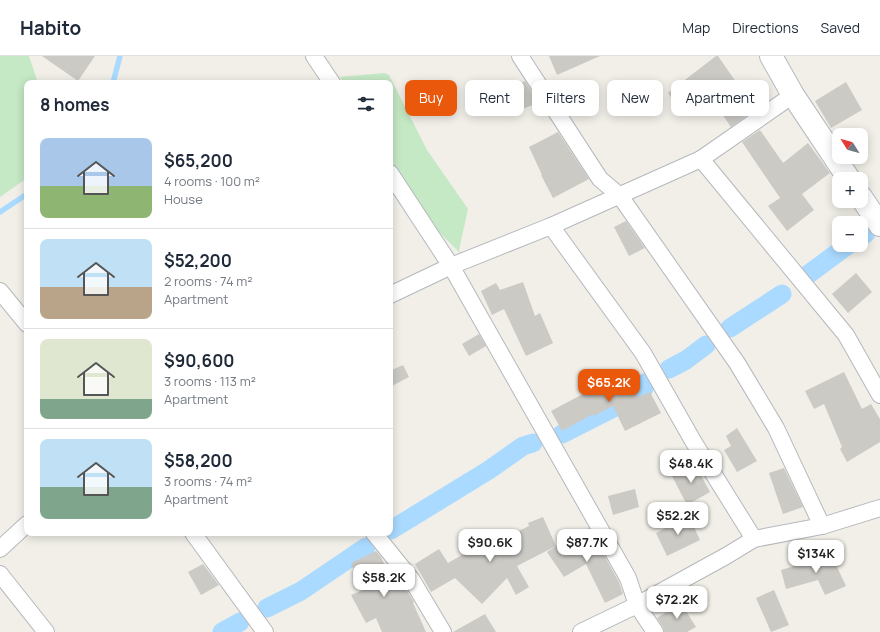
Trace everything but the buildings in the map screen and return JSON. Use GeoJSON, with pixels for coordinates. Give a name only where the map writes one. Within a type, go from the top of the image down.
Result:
{"type":"FeatureCollection","features":[{"type":"Feature","properties":{"kind":"street"},"geometry":{"type":"LineString","coordinates":[[314,56],[330,80]]}},
{"type":"Feature","properties":{"kind":"street"},"geometry":{"type":"LineString","coordinates":[[520,56],[600,179],[620,196],[737,363],[776,428],[822,526]]}},
{"type":"Feature","properties":{"kind":"street"},"geometry":{"type":"LineString","coordinates":[[771,56],[793,95],[844,172]]}},
{"type":"Feature","properties":{"kind":"street"},"geometry":{"type":"LineString","coordinates":[[393,294],[451,266],[551,226],[701,159],[793,95]]}},
{"type":"Feature","properties":{"kind":"street"},"geometry":{"type":"LineString","coordinates":[[701,159],[846,335],[880,395]]}},
{"type":"Feature","properties":{"kind":"street"},"geometry":{"type":"LineString","coordinates":[[393,178],[451,266],[628,578],[637,605],[655,632]]}},
{"type":"Feature","properties":{"kind":"street"},"geometry":{"type":"LineString","coordinates":[[868,207],[880,225]]}},
{"type":"Feature","properties":{"kind":"street"},"geometry":{"type":"LineString","coordinates":[[551,226],[643,354],[705,460],[754,539]]}},
{"type":"Feature","properties":{"kind":"street"},"geometry":{"type":"LineString","coordinates":[[0,291],[24,320]]}},
{"type":"Feature","properties":{"kind":"street"},"geometry":{"type":"LineString","coordinates":[[581,632],[637,605],[754,539],[822,526],[880,508]]}},
{"type":"Feature","properties":{"kind":"street"},"geometry":{"type":"LineString","coordinates":[[0,549],[24,527]]}},
{"type":"Feature","properties":{"kind":"street"},"geometry":{"type":"LineString","coordinates":[[195,536],[265,632]]}},
{"type":"Feature","properties":{"kind":"street"},"geometry":{"type":"LineString","coordinates":[[376,536],[412,580],[443,632]]}},
{"type":"Feature","properties":{"kind":"street"},"geometry":{"type":"LineString","coordinates":[[0,574],[46,632]]}},
{"type":"Feature","properties":{"kind":"green space"},"geometry":{"type":"Polygon","coordinates":[[[0,56],[29,56],[37,80],[24,80],[24,180],[0,197],[0,56]]]}},
{"type":"Feature","properties":{"kind":"green space"},"geometry":{"type":"Polygon","coordinates":[[[385,73],[389,75],[392,80],[342,80],[340,77],[385,73]]]}},
{"type":"Feature","properties":{"kind":"green space"},"geometry":{"type":"Polygon","coordinates":[[[393,83],[405,107],[405,116],[410,116],[427,150],[468,209],[459,250],[461,254],[430,223],[393,169],[393,83]]]}},
{"type":"Feature","properties":{"kind":"waterway"},"geometry":{"type":"LineString","coordinates":[[114,80],[120,56]]}},
{"type":"Feature","properties":{"kind":"waterway"},"geometry":{"type":"LineString","coordinates":[[0,212],[24,196]]}},
{"type":"Feature","properties":{"kind":"waterway"},"geometry":{"type":"LineString","coordinates":[[806,276],[839,252]]}},
{"type":"Feature","properties":{"kind":"waterway"},"geometry":{"type":"LineString","coordinates":[[730,328],[782,294]]}},
{"type":"Feature","properties":{"kind":"waterway"},"geometry":{"type":"LineString","coordinates":[[669,369],[686,360],[706,345]]}},
{"type":"Feature","properties":{"kind":"waterway"},"geometry":{"type":"LineString","coordinates":[[562,434],[635,397],[643,390],[647,382]]}},
{"type":"Feature","properties":{"kind":"waterway"},"geometry":{"type":"LineString","coordinates":[[393,529],[489,470],[523,446],[533,443]]}},
{"type":"Feature","properties":{"kind":"waterway"},"geometry":{"type":"LineString","coordinates":[[267,608],[301,591],[366,547]]}},
{"type":"Feature","properties":{"kind":"waterway"},"geometry":{"type":"LineString","coordinates":[[222,632],[240,622]]}}]}
